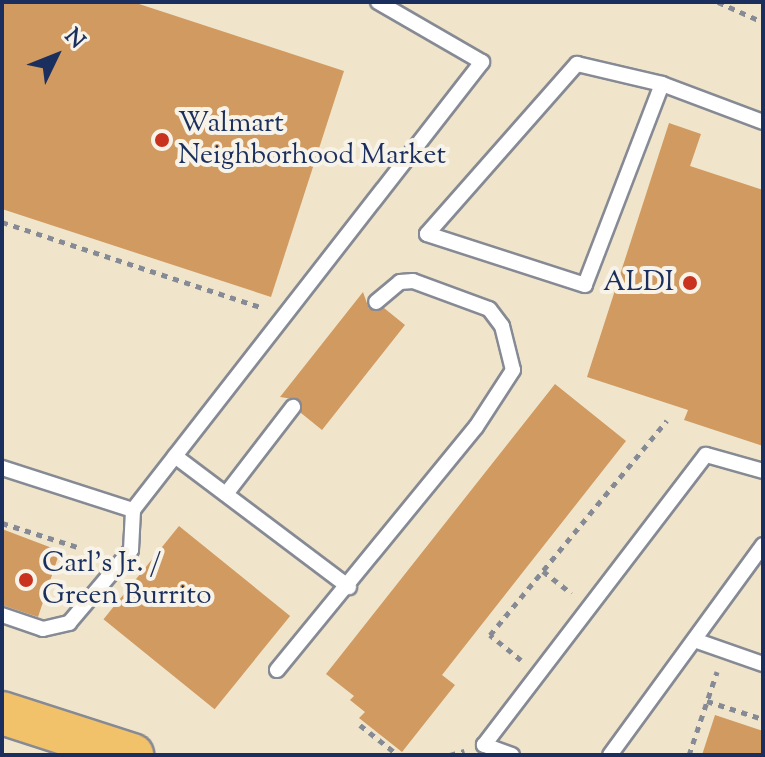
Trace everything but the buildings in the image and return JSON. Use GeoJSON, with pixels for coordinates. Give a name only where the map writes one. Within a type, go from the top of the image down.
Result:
{"type":"FeatureCollection","features":[{"type":"Feature","properties":{"kind":"main road"},"geometry":{"type":"LineString","coordinates":[[2,713],[132,755]]}},
{"type":"Feature","properties":{"kind":"lane"},"geometry":{"type":"LineString","coordinates":[[2,615],[43,629],[69,623],[131,550],[133,510],[482,62],[378,2]]}},
{"type":"Feature","properties":{"kind":"lane"},"geometry":{"type":"LineString","coordinates":[[662,84],[585,285],[427,234],[577,64],[662,84],[763,122]]}},
{"type":"Feature","properties":{"kind":"lane"},"geometry":{"type":"LineString","coordinates":[[277,670],[349,587],[446,464],[513,370],[502,326],[489,309],[413,281],[400,282],[376,302]]}},
{"type":"Feature","properties":{"kind":"lane"},"geometry":{"type":"LineString","coordinates":[[226,494],[293,407]]}},
{"type":"Feature","properties":{"kind":"lane"},"geometry":{"type":"LineString","coordinates":[[512,755],[484,745],[706,455],[763,471]]}},
{"type":"Feature","properties":{"kind":"lane"},"geometry":{"type":"LineString","coordinates":[[175,456],[349,587]]}},
{"type":"Feature","properties":{"kind":"lane"},"geometry":{"type":"LineString","coordinates":[[2,468],[133,510]]}},
{"type":"Feature","properties":{"kind":"lane"},"geometry":{"type":"LineString","coordinates":[[610,755],[697,641],[763,545]]}},
{"type":"Feature","properties":{"kind":"lane"},"geometry":{"type":"LineString","coordinates":[[697,641],[763,664]]}},
{"type":"Feature","properties":{"kind":"path"},"geometry":{"type":"LineString","coordinates":[[718,2],[763,22]]}},
{"type":"Feature","properties":{"kind":"path"},"geometry":{"type":"LineString","coordinates":[[2,222],[285,316]]}},
{"type":"Feature","properties":{"kind":"path"},"geometry":{"type":"LineString","coordinates":[[538,674],[490,635],[667,420]]}},
{"type":"Feature","properties":{"kind":"path"},"geometry":{"type":"LineString","coordinates":[[2,523],[81,548]]}},
{"type":"Feature","properties":{"kind":"path"},"geometry":{"type":"LineString","coordinates":[[543,571],[590,607]]}},
{"type":"Feature","properties":{"kind":"path"},"geometry":{"type":"LineString","coordinates":[[689,755],[724,650]]}},
{"type":"Feature","properties":{"kind":"path"},"geometry":{"type":"LineString","coordinates":[[707,701],[763,719]]}},
{"type":"Feature","properties":{"kind":"path"},"geometry":{"type":"LineString","coordinates":[[360,725],[398,755]]}},
{"type":"Feature","properties":{"kind":"place","name":"Walmart Neighborhood Market"},"geometry":{"type":"Point","coordinates":[162,140]}},
{"type":"Feature","properties":{"kind":"place","name":"ALDI"},"geometry":{"type":"Point","coordinates":[690,283]}},
{"type":"Feature","properties":{"kind":"place","name":"Carl's Jr. / Green Burrito"},"geometry":{"type":"Point","coordinates":[26,580]}}]}
